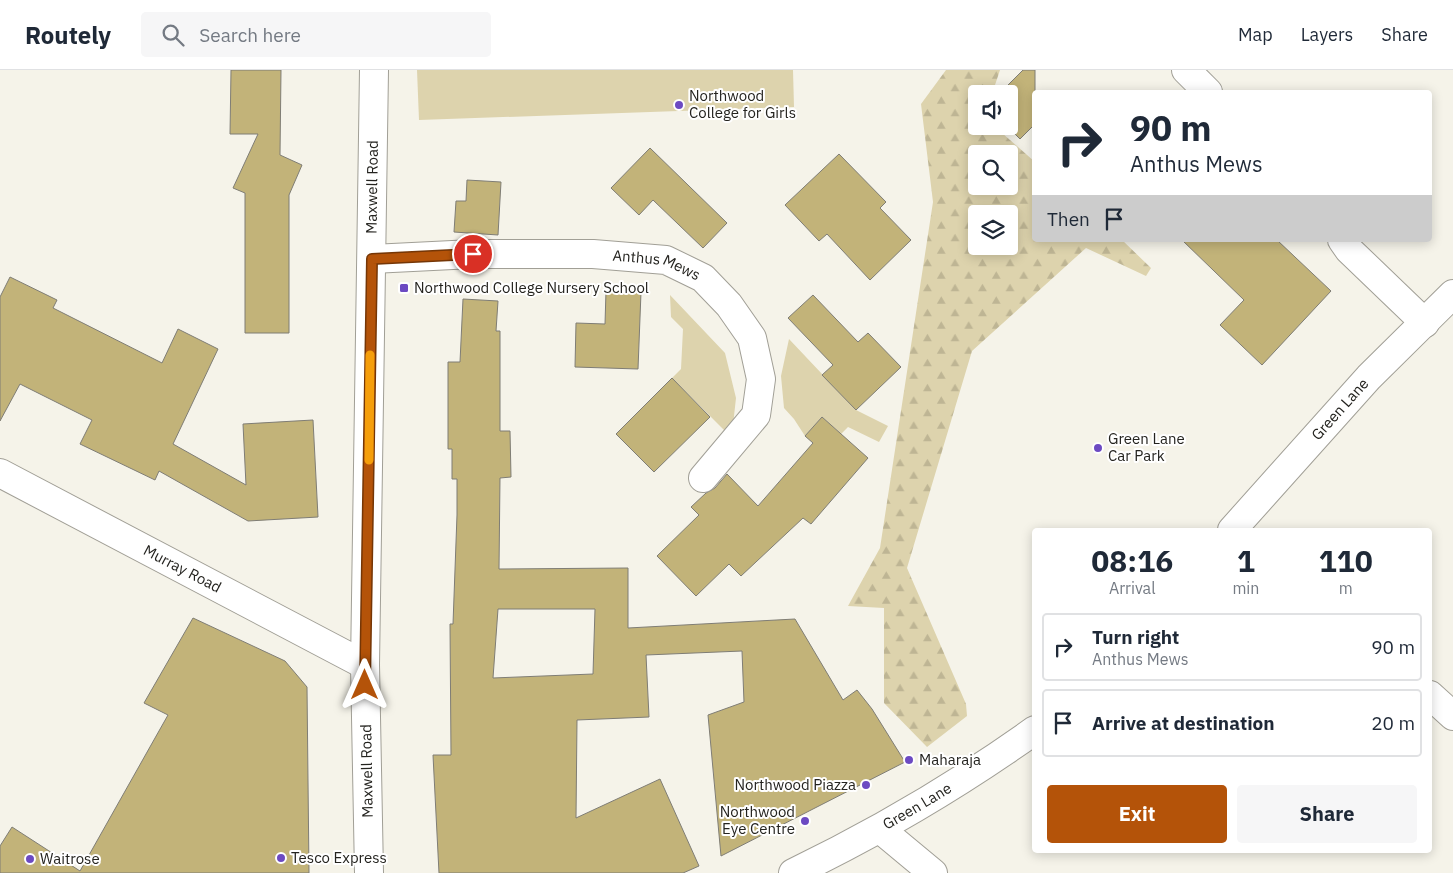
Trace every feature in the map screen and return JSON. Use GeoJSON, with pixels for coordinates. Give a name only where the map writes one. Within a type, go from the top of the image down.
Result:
{"type":"FeatureCollection","features":[{"type":"Feature","properties":{"kind":"street","name":"Maxwell Road"},"geometry":{"type":"LineString","coordinates":[[369,873],[365,665],[374,70]]}},
{"type":"Feature","properties":{"kind":"street"},"geometry":{"type":"LineString","coordinates":[[1186,70],[1206,90]]}},
{"type":"Feature","properties":{"kind":"street"},"geometry":{"type":"LineString","coordinates":[[1343,242],[1348,250],[1425,323]]}},
{"type":"Feature","properties":{"kind":"street","name":"Anthus Mews"},"geometry":{"type":"LineString","coordinates":[[372,259],[473,254],[593,254],[666,260],[703,278],[729,305],[752,338],[761,379],[756,415],[703,478]]}},
{"type":"Feature","properties":{"kind":"street","name":"Green Lane"},"geometry":{"type":"LineString","coordinates":[[1241,527],[1370,377],[1453,294]]}},
{"type":"Feature","properties":{"kind":"street","name":"Murray Road"},"geometry":{"type":"LineString","coordinates":[[0,473],[365,665]]}},
{"type":"Feature","properties":{"kind":"street"},"geometry":{"type":"LineString","coordinates":[[1432,697],[1453,716]]}},
{"type":"Feature","properties":{"kind":"street","name":"Green Lane"},"geometry":{"type":"LineString","coordinates":[[793,873],[850,846],[880,829],[971,775],[1032,732]]}},
{"type":"Feature","properties":{"kind":"street"},"geometry":{"type":"LineString","coordinates":[[880,829],[932,873]]}},
{"type":"Feature","properties":{"kind":"green space"},"geometry":{"type":"Polygon","coordinates":[[[417,70],[793,70],[794,107],[419,120],[417,70]]]}},
{"type":"Feature","properties":{"kind":"green space"},"geometry":{"type":"Polygon","coordinates":[[[946,70],[1000,70],[995,85],[968,85],[968,135],[1004,135],[1016,145],[968,145],[968,195],[1018,195],[1018,147],[1032,159],[1032,242],[1124,242],[1151,268],[1146,276],[1086,248],[972,351],[907,568],[966,704],[967,716],[927,747],[884,703],[884,608],[848,606],[880,548],[933,202],[921,104],[946,70]]]}},
{"type":"Feature","properties":{"kind":"green space"},"geometry":{"type":"Polygon","coordinates":[[[670,295],[725,353],[736,398],[733,425],[728,434],[672,378],[681,369],[683,329],[671,317],[670,295]]]}},
{"type":"Feature","properties":{"kind":"green space"},"geometry":{"type":"Polygon","coordinates":[[[789,339],[856,410],[888,426],[879,442],[848,427],[841,434],[822,417],[805,436],[784,408],[781,376],[789,339]]]}},
{"type":"Feature","properties":{"kind":"building"},"geometry":{"type":"Polygon","coordinates":[[[231,70],[281,70],[280,155],[302,165],[289,195],[289,333],[245,333],[245,193],[233,188],[258,134],[230,134],[231,70]]]}},
{"type":"Feature","properties":{"kind":"building"},"geometry":{"type":"Polygon","coordinates":[[[1023,70],[1035,70],[1035,90],[1032,90],[1032,127],[1020,139],[1016,135],[1018,135],[1018,85],[1008,85],[1023,70]]]}},
{"type":"Feature","properties":{"kind":"building"},"geometry":{"type":"Polygon","coordinates":[[[650,148],[727,223],[703,248],[653,200],[639,215],[611,188],[650,148]]]}},
{"type":"Feature","properties":{"kind":"building"},"geometry":{"type":"Polygon","coordinates":[[[839,154],[886,202],[880,208],[911,240],[870,280],[827,234],[819,241],[785,205],[839,154]]]}},
{"type":"Feature","properties":{"kind":"building"},"geometry":{"type":"Polygon","coordinates":[[[467,180],[501,182],[498,235],[454,232],[456,201],[466,201],[467,180]]]}},
{"type":"Feature","properties":{"kind":"building"},"geometry":{"type":"Polygon","coordinates":[[[1184,242],[1279,242],[1331,291],[1262,365],[1220,325],[1244,300],[1184,242]]]}},
{"type":"Feature","properties":{"kind":"building"},"geometry":{"type":"Polygon","coordinates":[[[10,277],[57,300],[53,308],[162,363],[178,329],[218,349],[173,444],[246,485],[243,424],[313,420],[318,517],[248,521],[159,471],[155,480],[80,444],[92,420],[20,384],[0,421],[0,297],[10,277]]]}},
{"type":"Feature","properties":{"kind":"building"},"geometry":{"type":"Polygon","coordinates":[[[606,291],[641,292],[638,369],[575,367],[576,323],[605,324],[606,291]]]}},
{"type":"Feature","properties":{"kind":"building"},"geometry":{"type":"Polygon","coordinates":[[[813,295],[858,342],[868,333],[901,367],[856,410],[822,375],[833,365],[788,318],[813,295]]]}},
{"type":"Feature","properties":{"kind":"building"},"geometry":{"type":"Polygon","coordinates":[[[463,299],[498,301],[496,331],[500,331],[500,431],[510,431],[511,477],[500,478],[499,569],[628,568],[628,628],[795,619],[843,700],[857,690],[872,709],[905,762],[721,856],[708,715],[744,702],[742,651],[646,655],[649,717],[577,720],[576,818],[660,779],[699,866],[683,873],[439,873],[433,755],[451,755],[450,624],[453,624],[457,515],[457,479],[452,479],[452,449],[448,449],[448,362],[460,362],[463,299]],[[498,609],[493,678],[593,674],[595,609],[498,609]]]}},
{"type":"Feature","properties":{"kind":"building"},"geometry":{"type":"Polygon","coordinates":[[[672,378],[710,417],[654,472],[616,434],[672,378]]]}},
{"type":"Feature","properties":{"kind":"building"},"geometry":{"type":"Polygon","coordinates":[[[822,417],[868,458],[811,524],[803,518],[741,576],[729,564],[696,596],[657,556],[699,515],[691,507],[706,493],[715,488],[727,474],[758,506],[813,443],[805,436],[822,417]]]}},
{"type":"Feature","properties":{"kind":"building"},"geometry":{"type":"Polygon","coordinates":[[[193,618],[285,661],[307,687],[309,873],[0,873],[0,846],[12,827],[80,871],[168,715],[144,703],[193,618]]]}},
{"type":"Feature","properties":{"kind":"slow traffic"},"geometry":{"type":"LineString","coordinates":[[369,460],[370,355]]}},
{"type":"Feature","properties":{"kind":"place","name":"Northwood College for Girls"},"geometry":{"type":"Point","coordinates":[679,105]}},
{"type":"Feature","properties":{"kind":"place","name":"Northwood College Nursery School"},"geometry":{"type":"Point","coordinates":[404,288]}},
{"type":"Feature","properties":{"kind":"place","name":"Green Lane Car Park"},"geometry":{"type":"Point","coordinates":[1098,448]}},
{"type":"Feature","properties":{"kind":"place","name":"Maharaja"},"geometry":{"type":"Point","coordinates":[909,760]}},
{"type":"Feature","properties":{"kind":"place","name":"Northwood Piazza"},"geometry":{"type":"Point","coordinates":[866,785]}},
{"type":"Feature","properties":{"kind":"place","name":"Northwood Eye Centre"},"geometry":{"type":"Point","coordinates":[805,821]}},
{"type":"Feature","properties":{"kind":"place","name":"Tesco Express"},"geometry":{"type":"Point","coordinates":[281,858]}},
{"type":"Feature","properties":{"kind":"place","name":"Waitrose"},"geometry":{"type":"Point","coordinates":[30,859]}},
{"type":"Feature","properties":{"kind":"route"},"geometry":{"type":"LineString","coordinates":[[365,685],[372,259],[473,254]]}}]}
